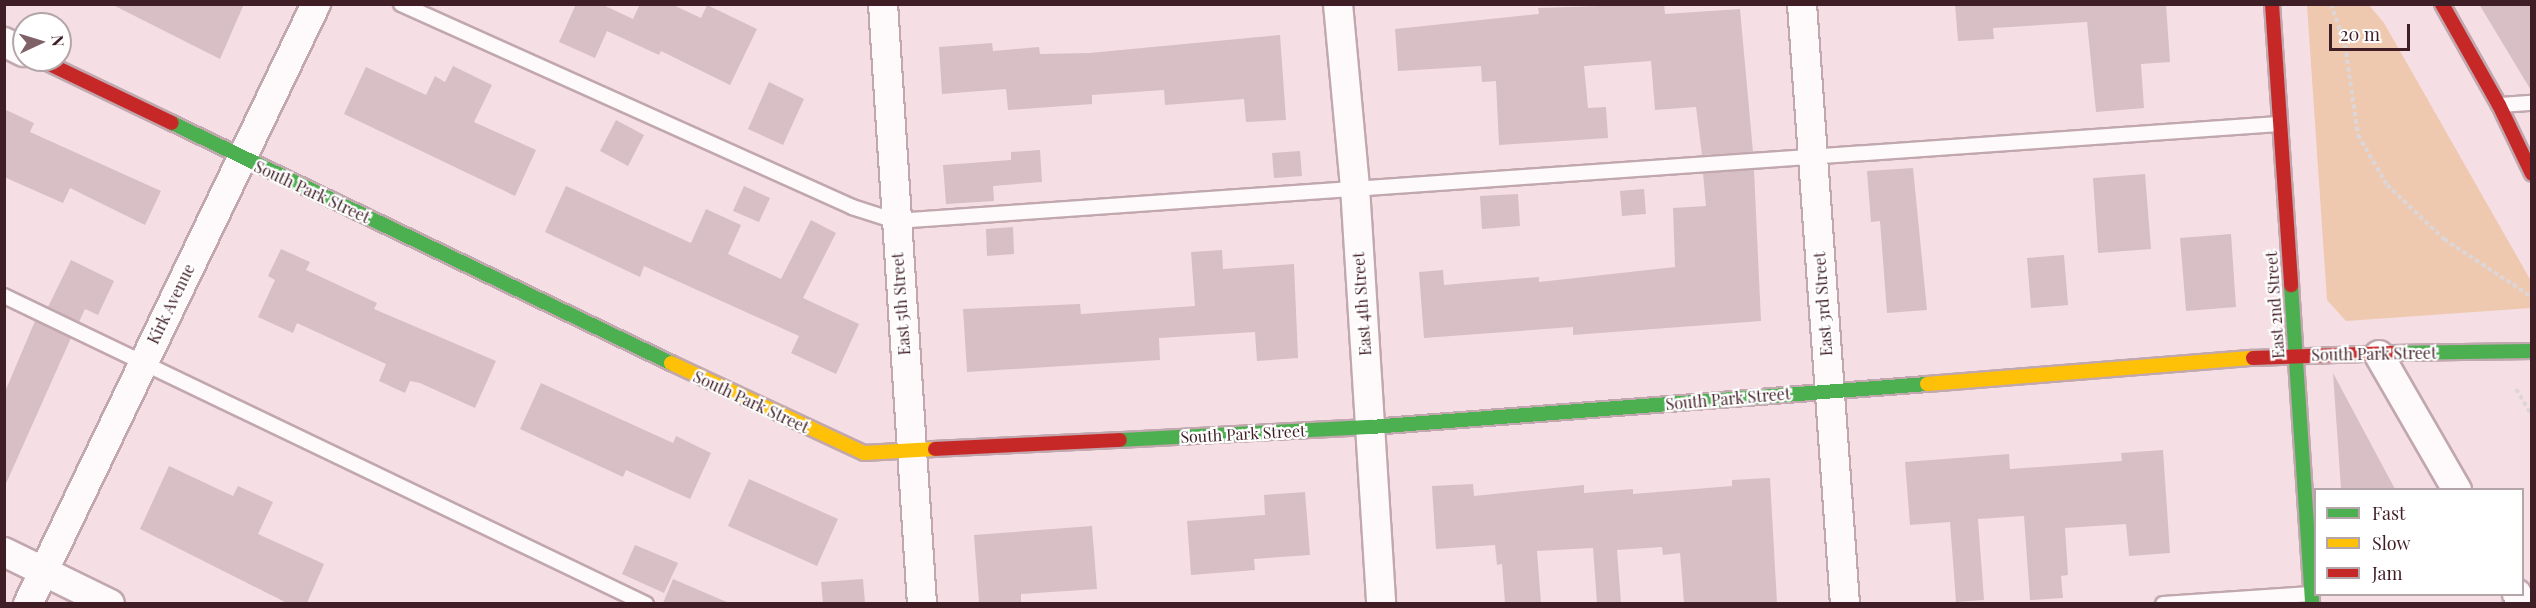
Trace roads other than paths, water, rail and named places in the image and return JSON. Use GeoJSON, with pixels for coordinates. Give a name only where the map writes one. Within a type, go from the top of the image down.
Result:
{"type":"FeatureCollection","features":[{"type":"Feature","properties":{"kind":"street","name":"Kirk Avenue"},"geometry":{"type":"LineString","coordinates":[[28,603],[316,4]]}},
{"type":"Feature","properties":{"kind":"street","name":"East 5th Street"},"geometry":{"type":"LineString","coordinates":[[883,4],[922,603]]}},
{"type":"Feature","properties":{"kind":"street","name":"East 4th Street"},"geometry":{"type":"LineString","coordinates":[[1338,4],[1355,187],[1381,603]]}},
{"type":"Feature","properties":{"kind":"street","name":"East 3rd Street"},"geometry":{"type":"LineString","coordinates":[[1802,4],[1845,603]]}},
{"type":"Feature","properties":{"kind":"street","name":"East 2nd Street"},"geometry":{"type":"LineString","coordinates":[[2272,4],[2312,599]]}},
{"type":"Feature","properties":{"kind":"street"},"geometry":{"type":"LineString","coordinates":[[2442,4],[2499,105],[2532,174]]}},
{"type":"Feature","properties":{"kind":"street","name":"South Park Street"},"geometry":{"type":"LineString","coordinates":[[65,72],[242,159],[844,446],[864,453],[912,453],[1371,427],[1829,390],[2295,356],[2532,351]]}},
{"type":"Feature","properties":{"kind":"street"},"geometry":{"type":"LineString","coordinates":[[2379,355],[2456,488]]}},
{"type":"Feature","properties":{"kind":"street"},"geometry":{"type":"LineString","coordinates":[[4,552],[110,603]]}},
{"type":"Feature","properties":{"kind":"lane"},"geometry":{"type":"LineString","coordinates":[[402,4],[852,207],[896,221],[1355,187],[2279,124]]}},
{"type":"Feature","properties":{"kind":"lane"},"geometry":{"type":"LineString","coordinates":[[2499,105],[2532,103]]}},
{"type":"Feature","properties":{"kind":"lane"},"geometry":{"type":"LineString","coordinates":[[4,297],[646,603]]}},
{"type":"Feature","properties":{"kind":"lane"},"geometry":{"type":"LineString","coordinates":[[2163,603],[2312,599]]}}]}
